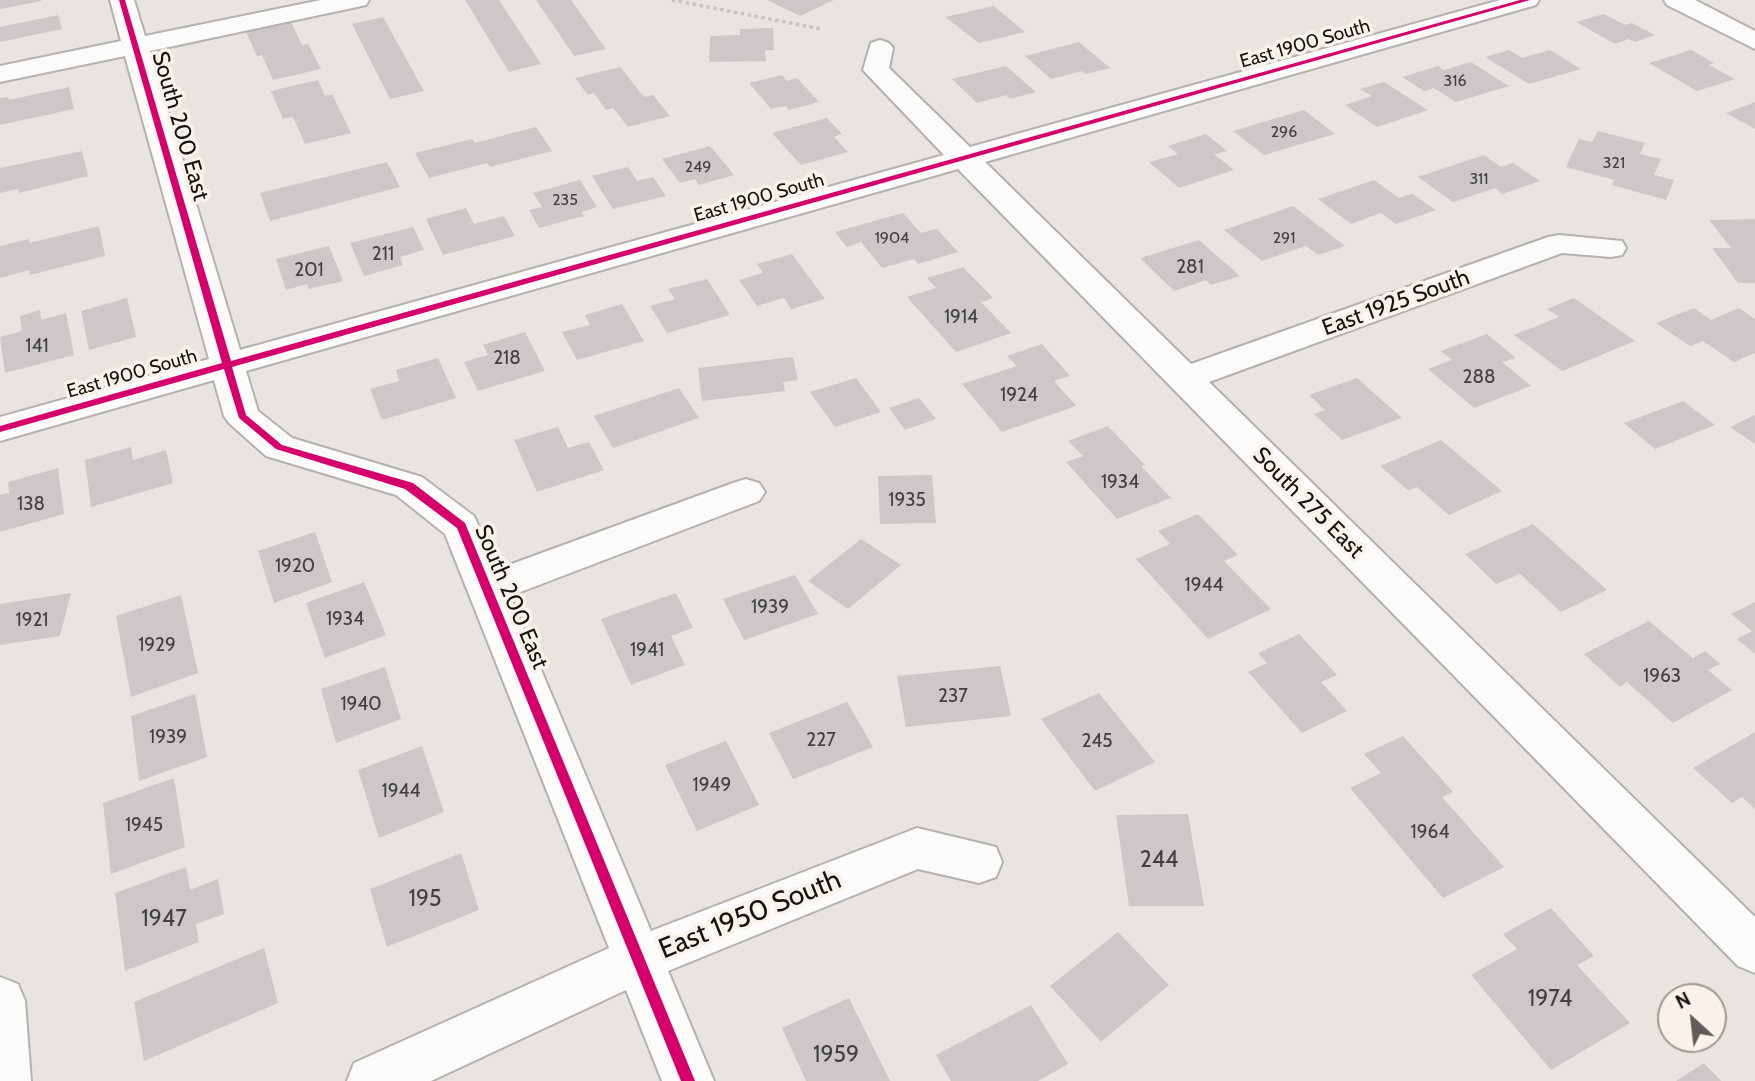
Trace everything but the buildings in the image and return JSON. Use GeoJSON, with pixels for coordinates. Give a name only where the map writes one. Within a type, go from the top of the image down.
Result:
{"type":"FeatureCollection","features":[{"type":"Feature","properties":{"kind":"street","name":"South 200 East"},"geometry":{"type":"LineString","coordinates":[[122,0],[242,415],[279,447],[409,486],[461,526],[688,1081]]}},
{"type":"Feature","properties":{"kind":"street"},"geometry":{"type":"LineString","coordinates":[[0,74],[357,0]]}},
{"type":"Feature","properties":{"kind":"street","name":"East 1900 South"},"geometry":{"type":"LineString","coordinates":[[0,429],[1527,0]]}},
{"type":"Feature","properties":{"kind":"street"},"geometry":{"type":"LineString","coordinates":[[1676,0],[1755,41]]}},
{"type":"Feature","properties":{"kind":"street","name":"South 275 East"},"geometry":{"type":"LineString","coordinates":[[880,48],[876,70],[1755,950]]}},
{"type":"Feature","properties":{"kind":"street","name":"East 1925 South"},"geometry":{"type":"LineString","coordinates":[[1184,379],[1559,244],[1611,248]]}},
{"type":"Feature","properties":{"kind":"street","name":"South 200 East"},"geometry":{"type":"LineString","coordinates":[[487,590],[746,492]]}},
{"type":"Feature","properties":{"kind":"street","name":"East 1950 South"},"geometry":{"type":"LineString","coordinates":[[373,1081],[637,960],[917,848],[979,862]]}},
{"type":"Feature","properties":{"kind":"street"},"geometry":{"type":"LineString","coordinates":[[0,1001],[5,1081]]}},
{"type":"Feature","properties":{"kind":"path"},"geometry":{"type":"LineString","coordinates":[[672,0],[821,29]]}},
{"type":"Feature","properties":{"kind":"cycle path"},"geometry":{"type":"LineString","coordinates":[[122,0],[242,416],[279,447],[409,486],[461,526],[688,1081]]}},
{"type":"Feature","properties":{"kind":"cycle path"},"geometry":{"type":"LineString","coordinates":[[0,429],[1527,0]]}}]}
